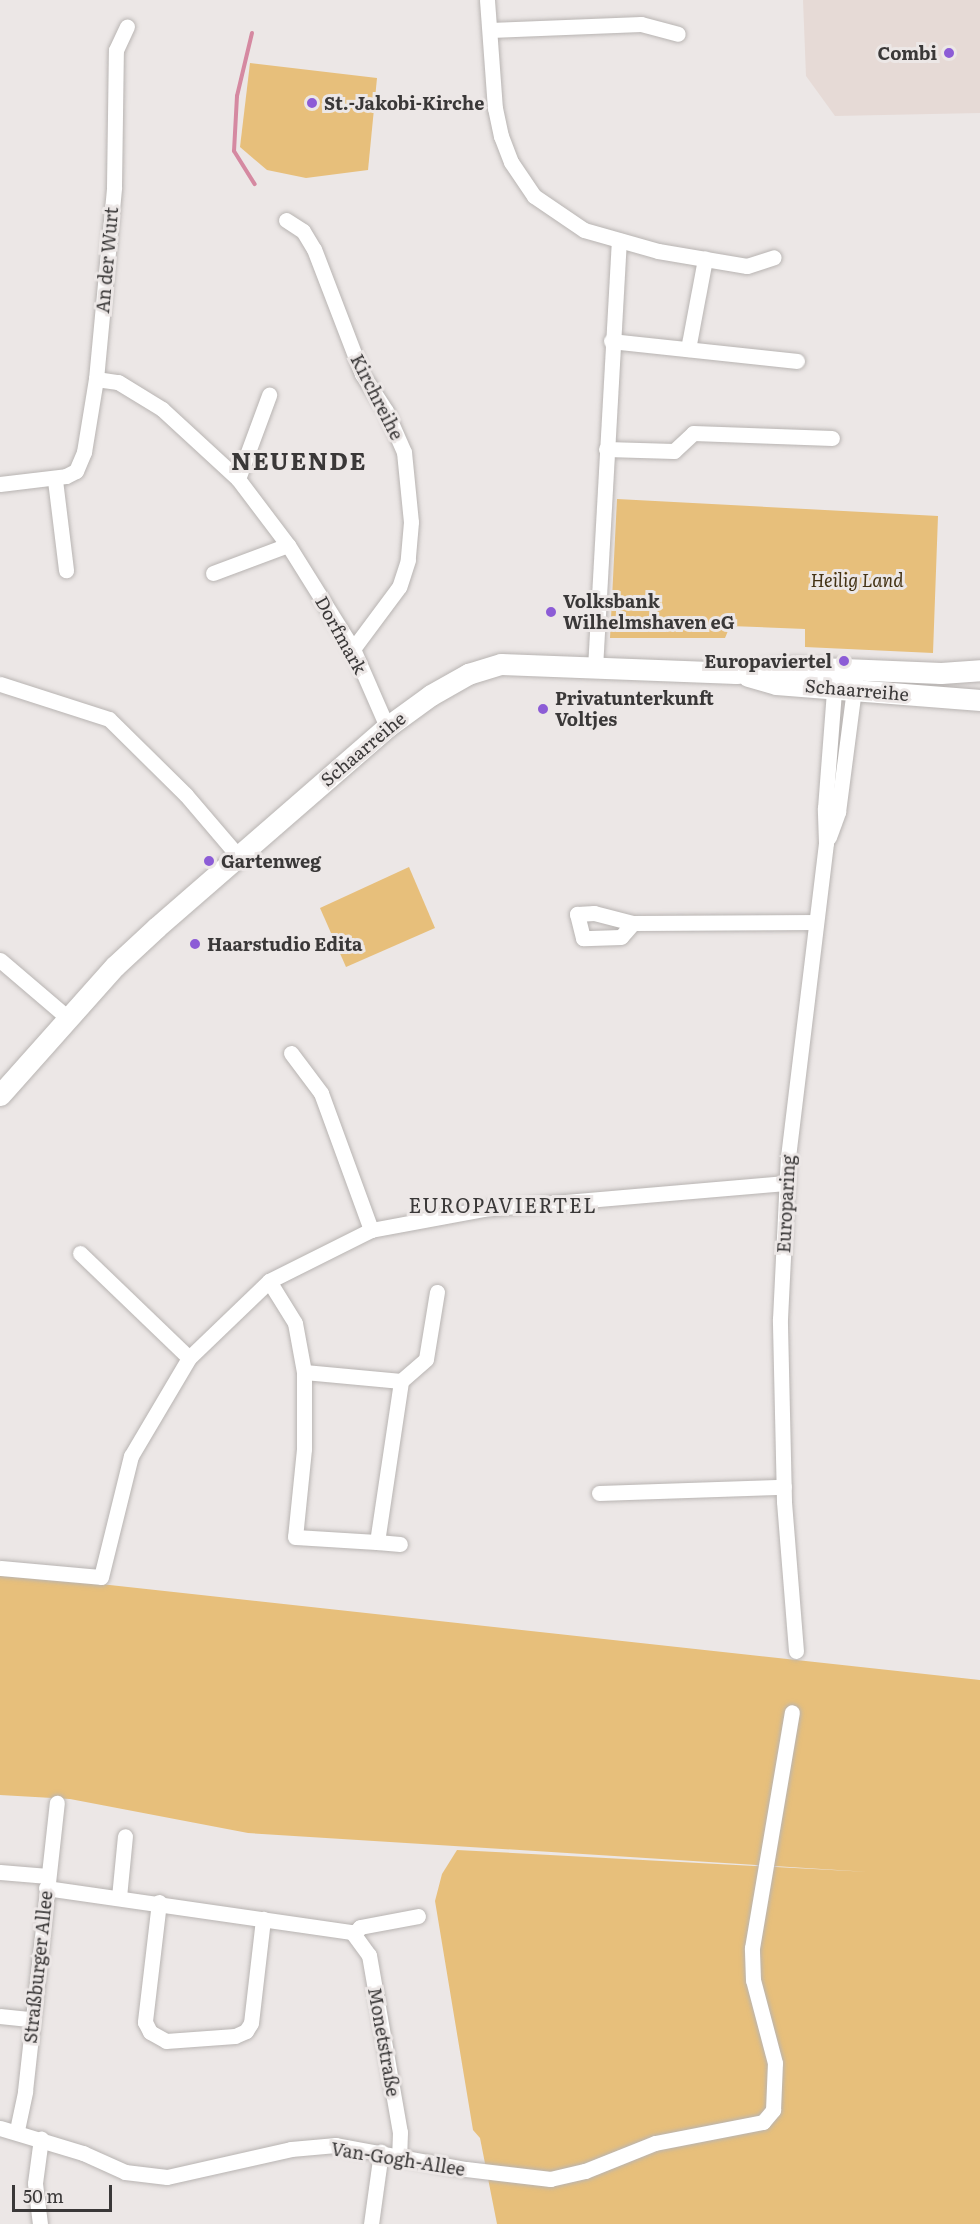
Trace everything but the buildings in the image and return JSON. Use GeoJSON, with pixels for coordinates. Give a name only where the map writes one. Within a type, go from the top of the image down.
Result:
{"type":"FeatureCollection","features":[{"type":"Feature","properties":{"kind":"main road","name":"Schaarreihe"},"geometry":{"type":"LineString","coordinates":[[0,1095],[121,960],[387,727],[431,695],[468,674],[501,664],[736,673],[776,684],[979,670]]}},
{"type":"Feature","properties":{"kind":"main road","name":"Schaarreihe"},"geometry":{"type":"LineString","coordinates":[[845,680],[980,700]]}},
{"type":"Feature","properties":{"kind":"street"},"geometry":{"type":"LineString","coordinates":[[487,0],[501,136],[522,179],[560,217],[584,230],[619,241],[705,259],[747,266],[774,257]]}},
{"type":"Feature","properties":{"kind":"street"},"geometry":{"type":"LineString","coordinates":[[490,30],[642,24],[678,34]]}},
{"type":"Feature","properties":{"kind":"street","name":"An der Wurt"},"geometry":{"type":"LineString","coordinates":[[0,484],[55,480],[76,471],[81,462],[96,379],[114,187],[116,50],[127,26]]}},
{"type":"Feature","properties":{"kind":"street","name":"Kirchreihe"},"geometry":{"type":"LineString","coordinates":[[286,220],[303,231],[314,249],[362,374],[386,411],[405,452],[411,522],[408,560],[399,587],[353,649]]}},
{"type":"Feature","properties":{"kind":"street"},"geometry":{"type":"LineString","coordinates":[[595,668],[611,340],[619,241]]}},
{"type":"Feature","properties":{"kind":"street"},"geometry":{"type":"LineString","coordinates":[[688,349],[705,259]]}},
{"type":"Feature","properties":{"kind":"street"},"geometry":{"type":"LineString","coordinates":[[611,340],[797,361]]}},
{"type":"Feature","properties":{"kind":"street","name":"Dorfmark"},"geometry":{"type":"LineString","coordinates":[[96,379],[118,382],[162,409],[238,479],[288,545],[353,649],[387,727]]}},
{"type":"Feature","properties":{"kind":"street"},"geometry":{"type":"LineString","coordinates":[[238,479],[269,395]]}},
{"type":"Feature","properties":{"kind":"street"},"geometry":{"type":"LineString","coordinates":[[606,448],[674,451],[693,433],[832,438]]}},
{"type":"Feature","properties":{"kind":"street"},"geometry":{"type":"LineString","coordinates":[[55,480],[66,570]]}},
{"type":"Feature","properties":{"kind":"street"},"geometry":{"type":"LineString","coordinates":[[213,573],[288,545]]}},
{"type":"Feature","properties":{"kind":"street","name":"Europaring"},"geometry":{"type":"LineString","coordinates":[[796,1651],[783,1487],[780,1318],[787,1183],[826,843],[825,808],[845,680]]}},
{"type":"Feature","properties":{"kind":"street"},"geometry":{"type":"LineString","coordinates":[[0,684],[109,719],[186,795],[238,857]]}},
{"type":"Feature","properties":{"kind":"street"},"geometry":{"type":"LineString","coordinates":[[633,923],[816,922]]}},
{"type":"Feature","properties":{"kind":"street"},"geometry":{"type":"LineString","coordinates":[[0,960],[69,1018]]}},
{"type":"Feature","properties":{"kind":"street"},"geometry":{"type":"LineString","coordinates":[[291,1053],[321,1093],[371,1230]]}},
{"type":"Feature","properties":{"kind":"street"},"geometry":{"type":"LineString","coordinates":[[0,1568],[101,1577],[131,1456],[189,1358],[269,1281],[371,1230],[483,1209],[787,1183]]}},
{"type":"Feature","properties":{"kind":"street"},"geometry":{"type":"LineString","coordinates":[[80,1253],[189,1358]]}},
{"type":"Feature","properties":{"kind":"street"},"geometry":{"type":"LineString","coordinates":[[269,1281],[295,1323],[304,1372],[304,1449],[295,1537],[400,1544]]}},
{"type":"Feature","properties":{"kind":"street"},"geometry":{"type":"LineString","coordinates":[[377,1542],[401,1381],[426,1359],[437,1292]]}},
{"type":"Feature","properties":{"kind":"street"},"geometry":{"type":"LineString","coordinates":[[304,1372],[401,1381]]}},
{"type":"Feature","properties":{"kind":"street"},"geometry":{"type":"LineString","coordinates":[[599,1492],[783,1487]]}},
{"type":"Feature","properties":{"kind":"street","name":"Van-Gogh-Allee"},"geometry":{"type":"LineString","coordinates":[[0,2128],[17,2130],[41,2138],[125,2172],[167,2176],[291,2149],[336,2145],[520,2178],[550,2179],[585,2171],[656,2143],[763,2122],[773,2110],[775,2063],[753,1980],[752,1948],[792,1712]]}},
{"type":"Feature","properties":{"kind":"street","name":"Straßburger Allee"},"geometry":{"type":"LineString","coordinates":[[17,2130],[25,2091],[31,2019],[57,1803]]}},
{"type":"Feature","properties":{"kind":"street"},"geometry":{"type":"LineString","coordinates":[[119,1897],[124,1836]]}},
{"type":"Feature","properties":{"kind":"street"},"geometry":{"type":"LineString","coordinates":[[0,1872],[119,1897],[333,1927],[354,1934],[360,1927],[418,1916]]}},
{"type":"Feature","properties":{"kind":"street"},"geometry":{"type":"LineString","coordinates":[[159,1902],[145,2022],[150,2032],[166,2041],[235,2036],[246,2031],[251,2023],[263,1919]]}},
{"type":"Feature","properties":{"kind":"street","name":"Monetstraße"},"geometry":{"type":"LineString","coordinates":[[354,1934],[369,1955],[400,2132],[399,2155]]}},
{"type":"Feature","properties":{"kind":"street"},"geometry":{"type":"LineString","coordinates":[[0,2016],[31,2019]]}},
{"type":"Feature","properties":{"kind":"street"},"geometry":{"type":"LineString","coordinates":[[40,2224],[35,2183],[41,2138]]}},
{"type":"Feature","properties":{"kind":"street"},"geometry":{"type":"LineString","coordinates":[[371,2224],[381,2152]]}},
{"type":"Feature","properties":{"kind":"shaded area"},"geometry":{"type":"Polygon","coordinates":[[[803,0],[980,0],[980,113],[835,116],[806,76],[803,0]]]}},
{"type":"Feature","properties":{"kind":"green space"},"geometry":{"type":"Polygon","coordinates":[[[250,63],[377,78],[368,170],[306,178],[267,170],[240,147],[250,63]]]}},
{"type":"Feature","properties":{"kind":"green space","name":"Heilig Land"},"geometry":{"type":"Polygon","coordinates":[[[617,499],[938,516],[933,653],[805,647],[805,629],[730,626],[725,638],[610,638],[617,499]]]}},
{"type":"Feature","properties":{"kind":"green space"},"geometry":{"type":"Polygon","coordinates":[[[409,867],[435,928],[346,967],[320,908],[409,867]]]}},
{"type":"Feature","properties":{"kind":"green space"},"geometry":{"type":"Polygon","coordinates":[[[0,1573],[980,1680],[980,2224],[497,2224],[480,2138],[473,2130],[435,1901],[442,1874],[457,1850],[869,1872],[248,1833],[70,1799],[0,1795],[0,1573]]]}},
{"type":"Feature","properties":{"kind":"waterway"},"geometry":{"type":"LineString","coordinates":[[252,33],[237,96],[234,151],[255,184]]}},
{"type":"Feature","properties":{"kind":"place","name":"Combi"},"geometry":{"type":"Point","coordinates":[949,53]}},
{"type":"Feature","properties":{"kind":"place","name":"St.-Jakobi-Kirche"},"geometry":{"type":"Point","coordinates":[312,103]}},
{"type":"Feature","properties":{"kind":"place","name":"Volksbank Wilhelmshaven eG"},"geometry":{"type":"Point","coordinates":[551,612]}},
{"type":"Feature","properties":{"kind":"place","name":"Europaviertel"},"geometry":{"type":"Point","coordinates":[844,661]}},
{"type":"Feature","properties":{"kind":"place","name":"Privatunterkunft Voltjes"},"geometry":{"type":"Point","coordinates":[543,709]}},
{"type":"Feature","properties":{"kind":"place","name":"Gartenweg"},"geometry":{"type":"Point","coordinates":[209,861]}},
{"type":"Feature","properties":{"kind":"place","name":"Haarstudio Edita"},"geometry":{"type":"Point","coordinates":[195,944]}},
{"type":"Feature","properties":{"kind":"district","name":"NEUENDE"},"geometry":{"type":"Point","coordinates":[299,460]}},
{"type":"Feature","properties":{"kind":"district","name":"EUROPAVIERTEL"},"geometry":{"type":"Point","coordinates":[503,1204]}}]}
